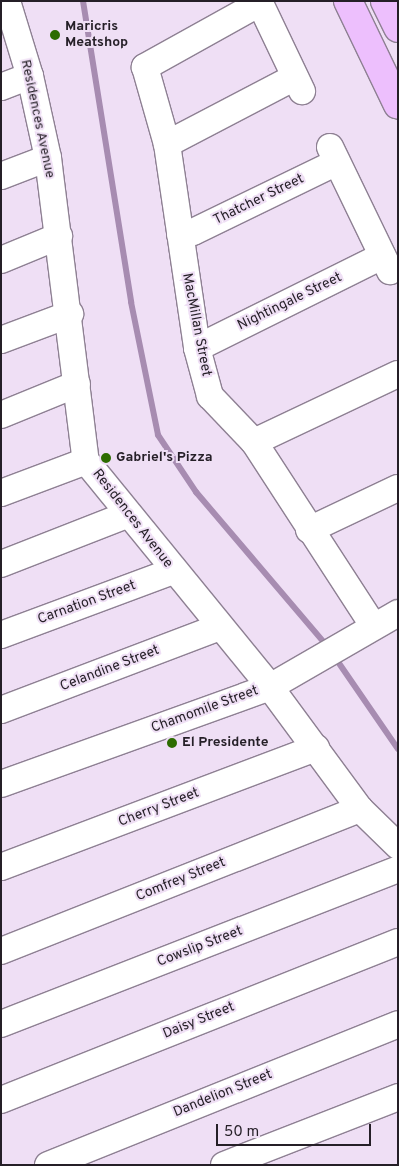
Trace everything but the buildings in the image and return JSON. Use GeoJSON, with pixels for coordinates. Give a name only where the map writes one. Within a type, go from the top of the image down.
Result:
{"type":"FeatureCollection","features":[{"type":"Feature","properties":{"kind":"main road"},"geometry":{"type":"LineString","coordinates":[[348,1],[398,105]]}},
{"type":"Feature","properties":{"kind":"main road"},"geometry":{"type":"LineString","coordinates":[[386,1],[398,28]]}},
{"type":"Feature","properties":{"kind":"street","name":"MacMillan Street"},"geometry":{"type":"LineString","coordinates":[[260,2],[145,67],[167,144],[197,348],[210,396],[254,442],[372,624]]}},
{"type":"Feature","properties":{"kind":"street"},"geometry":{"type":"LineString","coordinates":[[167,144],[298,84],[260,2]]}},
{"type":"Feature","properties":{"kind":"street","name":"Residences Avenue"},"geometry":{"type":"LineString","coordinates":[[8,4],[30,76],[48,158],[70,314],[86,461],[173,571],[270,687],[360,809],[398,846]]}},
{"type":"Feature","properties":{"kind":"street"},"geometry":{"type":"LineString","coordinates":[[1,87],[30,76]]}},
{"type":"Feature","properties":{"kind":"street","name":"Thatcher Street"},"geometry":{"type":"LineString","coordinates":[[180,234],[193,232],[333,154],[386,263]]}},
{"type":"Feature","properties":{"kind":"street"},"geometry":{"type":"LineString","coordinates":[[1,176],[48,158]]}},
{"type":"Feature","properties":{"kind":"street"},"geometry":{"type":"LineString","coordinates":[[1,260],[59,236]]}},
{"type":"Feature","properties":{"kind":"street","name":"Nightingale Street"},"geometry":{"type":"LineString","coordinates":[[197,348],[386,263]]}},
{"type":"Feature","properties":{"kind":"street"},"geometry":{"type":"LineString","coordinates":[[1,340],[70,314]]}},
{"type":"Feature","properties":{"kind":"street"},"geometry":{"type":"LineString","coordinates":[[254,442],[398,374]]}},
{"type":"Feature","properties":{"kind":"street"},"geometry":{"type":"LineString","coordinates":[[1,415],[77,384]]}},
{"type":"Feature","properties":{"kind":"street"},"geometry":{"type":"LineString","coordinates":[[1,493],[86,461]]}},
{"type":"Feature","properties":{"kind":"street"},"geometry":{"type":"LineString","coordinates":[[310,530],[398,488]]}},
{"type":"Feature","properties":{"kind":"street"},"geometry":{"type":"LineString","coordinates":[[1,564],[127,514]]}},
{"type":"Feature","properties":{"kind":"street","name":"Carnation Street"},"geometry":{"type":"LineString","coordinates":[[1,635],[173,571]]}},
{"type":"Feature","properties":{"kind":"street","name":"Chamomile Street"},"geometry":{"type":"LineString","coordinates":[[1,784],[270,687],[372,624],[398,613]]}},
{"type":"Feature","properties":{"kind":"street","name":"Celandine Street"},"geometry":{"type":"LineString","coordinates":[[1,710],[219,627]]}},
{"type":"Feature","properties":{"kind":"street","name":"Cherry Street"},"geometry":{"type":"LineString","coordinates":[[1,867],[316,748]]}},
{"type":"Feature","properties":{"kind":"street","name":"Comfrey Street"},"geometry":{"type":"LineString","coordinates":[[1,951],[360,809]]}},
{"type":"Feature","properties":{"kind":"street","name":"Cowslip Street"},"geometry":{"type":"LineString","coordinates":[[1,1024],[398,869]]}},
{"type":"Feature","properties":{"kind":"street","name":"Daisy Street"},"geometry":{"type":"LineString","coordinates":[[1,1100],[398,942]]}},
{"type":"Feature","properties":{"kind":"street","name":"Dandelion Street"},"geometry":{"type":"LineString","coordinates":[[48,1165],[398,1024]]}},
{"type":"Feature","properties":{"kind":"street"},"geometry":{"type":"LineString","coordinates":[[224,1165],[398,1098]]}},
{"type":"Feature","properties":{"kind":"waterway"},"geometry":{"type":"LineString","coordinates":[[83,1],[131,302],[158,435],[196,492],[328,647]]}},
{"type":"Feature","properties":{"kind":"waterway"},"geometry":{"type":"LineString","coordinates":[[334,656],[398,749]]}},
{"type":"Feature","properties":{"kind":"place","name":"Maricris Meatshop"},"geometry":{"type":"Point","coordinates":[55,35]}},
{"type":"Feature","properties":{"kind":"place","name":"Gabriel's Pizza"},"geometry":{"type":"Point","coordinates":[106,458]}},
{"type":"Feature","properties":{"kind":"place","name":"El Presidente"},"geometry":{"type":"Point","coordinates":[172,743]}}]}
